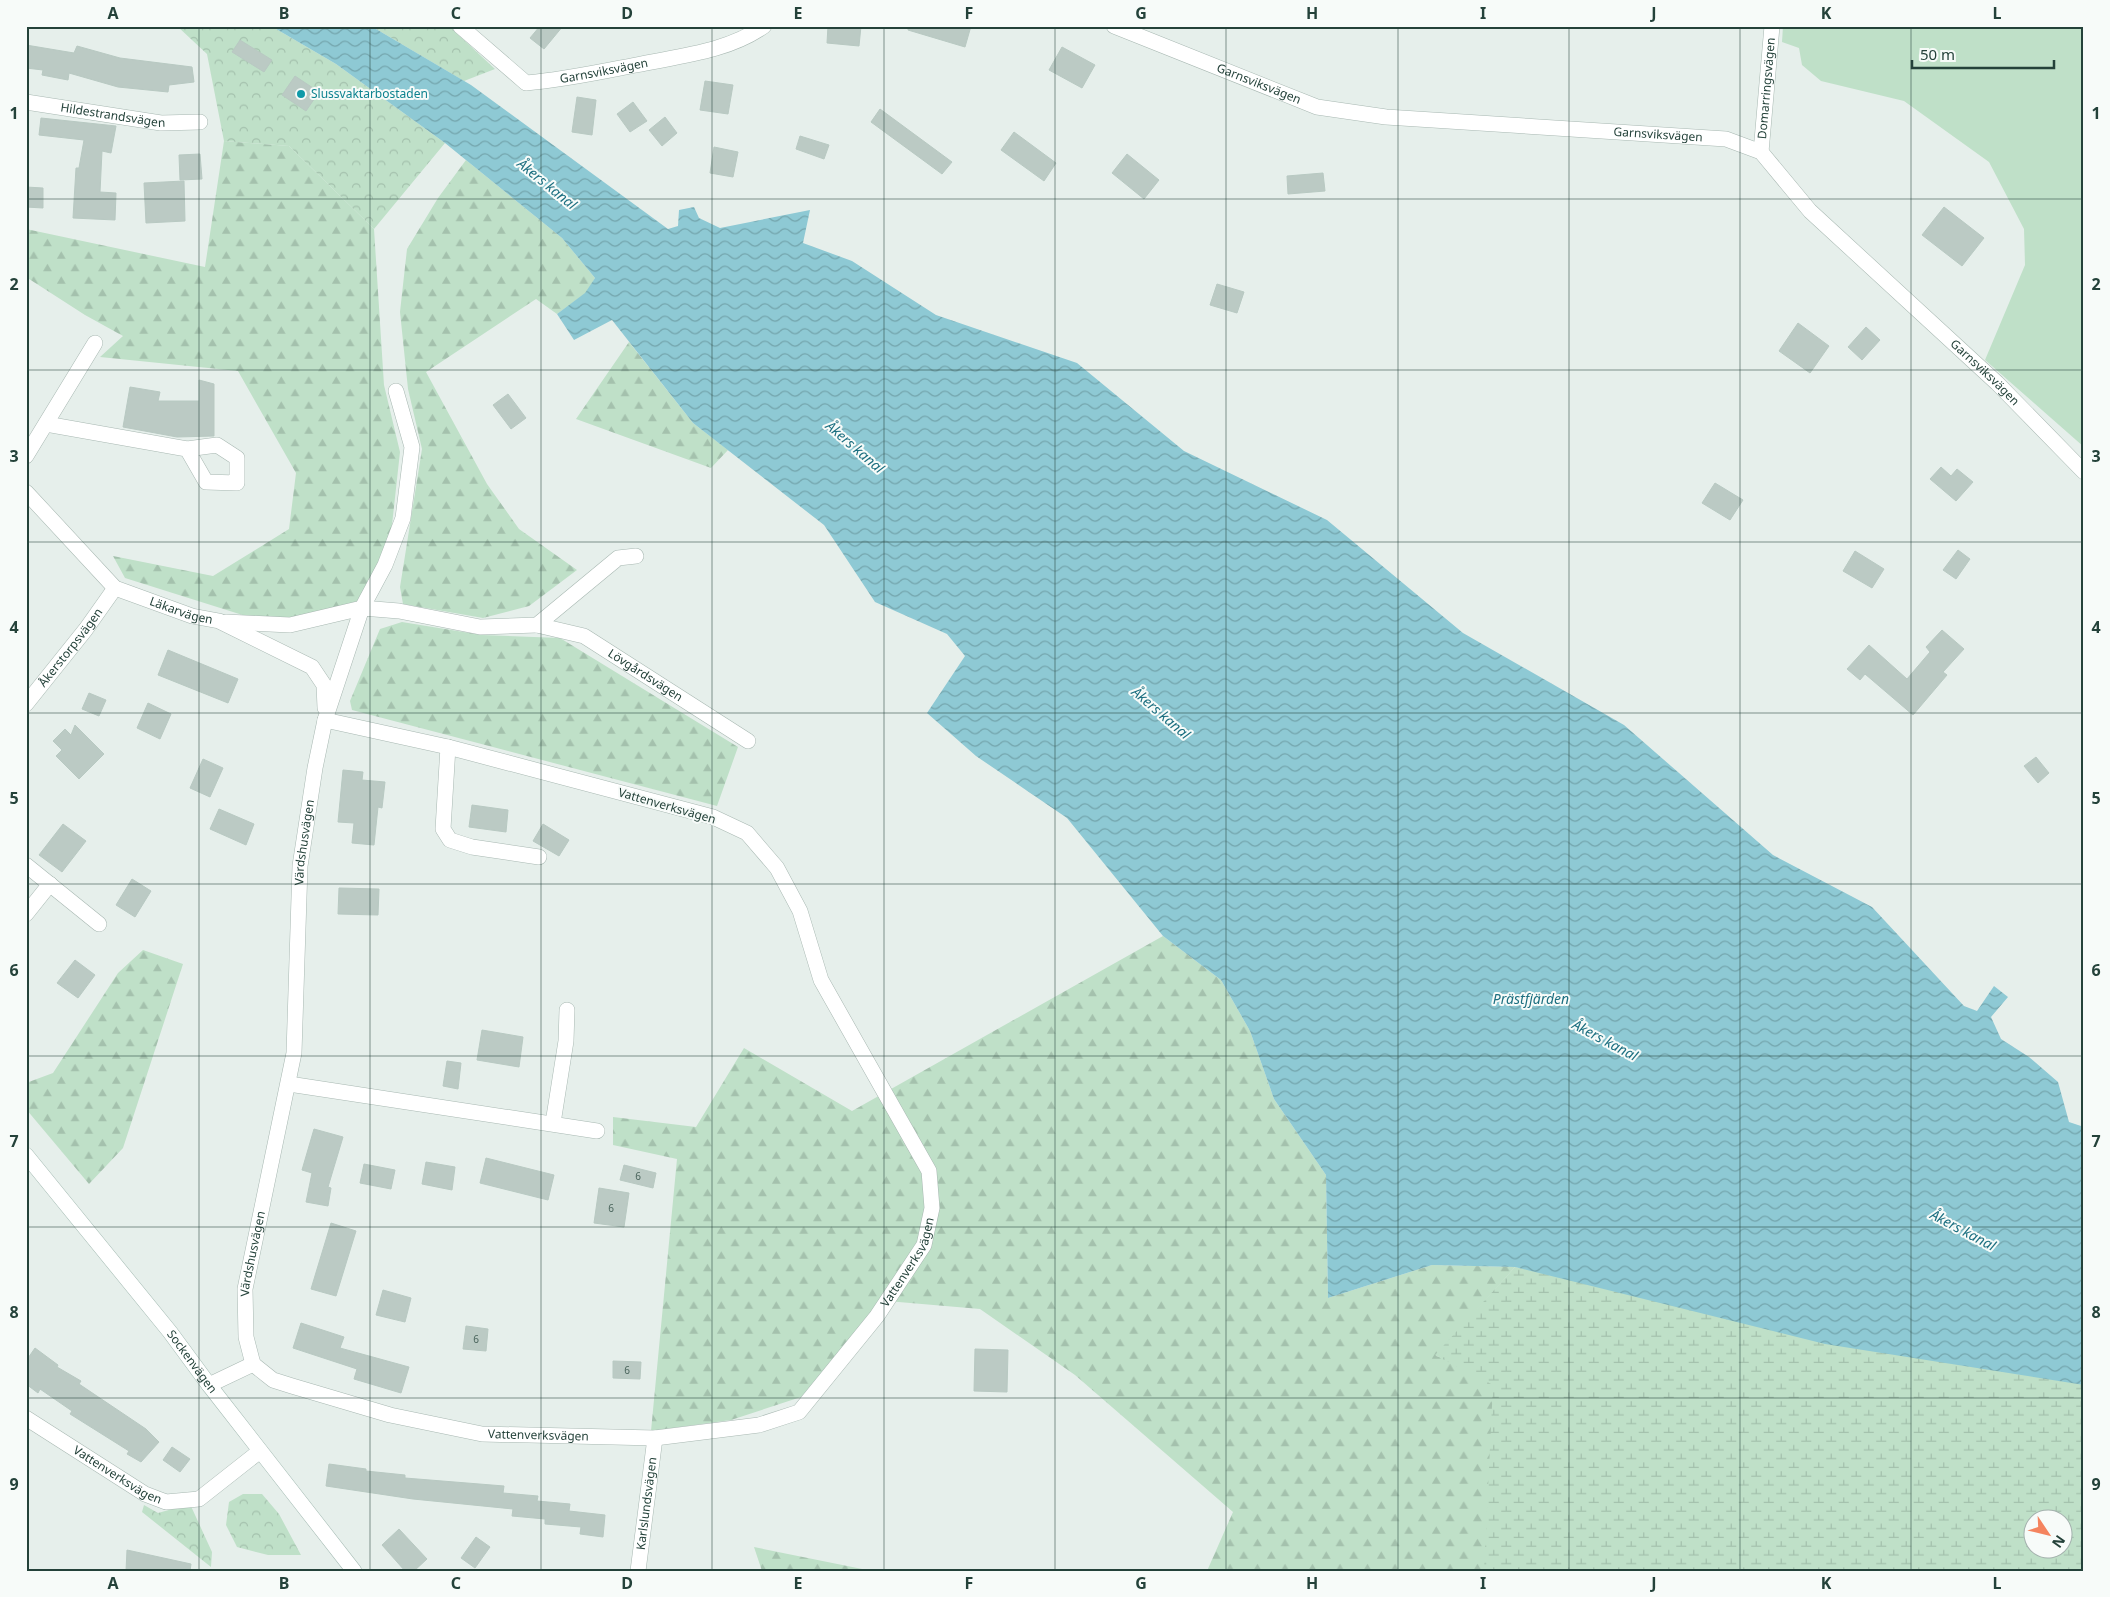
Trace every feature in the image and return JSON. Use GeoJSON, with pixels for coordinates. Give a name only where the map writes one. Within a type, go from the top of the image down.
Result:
{"type":"FeatureCollection","features":[{"type":"Feature","properties":{"kind":"street","name":"Garnsviksvägen"},"geometry":{"type":"LineString","coordinates":[[460,26],[526,83],[554,81],[708,50],[747,38],[764,26]]}},
{"type":"Feature","properties":{"kind":"street","name":"Garnsviksvägen"},"geometry":{"type":"LineString","coordinates":[[1114,26],[1317,107],[1386,116],[1726,139],[1761,152],[1810,211],[1997,383],[2084,472]]}},
{"type":"Feature","properties":{"kind":"street","name":"Domarringsvägen"},"geometry":{"type":"LineString","coordinates":[[1761,152],[1772,26]]}},
{"type":"Feature","properties":{"kind":"street","name":"Hildestrandsvägen"},"geometry":{"type":"LineString","coordinates":[[26,102],[161,123],[200,122]]}},
{"type":"Feature","properties":{"kind":"street"},"geometry":{"type":"LineString","coordinates":[[26,456],[95,342]]}},
{"type":"Feature","properties":{"kind":"street","name":"Värdshusvägen"},"geometry":{"type":"LineString","coordinates":[[253,1364],[246,1337],[245,1289],[294,1053],[300,866],[315,768],[325,720],[362,608],[386,565],[403,518],[412,447],[396,392]]}},
{"type":"Feature","properties":{"kind":"street"},"geometry":{"type":"LineString","coordinates":[[46,424],[186,449]]}},
{"type":"Feature","properties":{"kind":"street","name":"Läkarvägen"},"geometry":{"type":"LineString","coordinates":[[26,492],[114,588],[192,616],[219,621],[312,667],[324,685],[325,720]]}},
{"type":"Feature","properties":{"kind":"street"},"geometry":{"type":"LineString","coordinates":[[537,625],[618,558],[636,556]]}},
{"type":"Feature","properties":{"kind":"street","name":"Åkerstorpsvägen"},"geometry":{"type":"LineString","coordinates":[[26,704],[86,629],[114,588]]}},
{"type":"Feature","properties":{"kind":"street"},"geometry":{"type":"LineString","coordinates":[[219,621],[290,626],[362,608]]}},
{"type":"Feature","properties":{"kind":"street","name":"Lövgårdsvägen"},"geometry":{"type":"LineString","coordinates":[[362,608],[399,611],[480,626],[537,625],[584,636],[748,740]]}},
{"type":"Feature","properties":{"kind":"street","name":"Vattenverksvägen"},"geometry":{"type":"LineString","coordinates":[[253,1364],[273,1380],[292,1386],[390,1414],[482,1434],[655,1438],[759,1425],[799,1412],[878,1316],[924,1245],[932,1208],[929,1171],[821,980],[800,911],[777,868],[747,833],[712,817],[448,748],[325,720]]}},
{"type":"Feature","properties":{"kind":"street"},"geometry":{"type":"LineString","coordinates":[[448,748],[443,829],[450,840],[472,847],[538,857]]}},
{"type":"Feature","properties":{"kind":"street"},"geometry":{"type":"LineString","coordinates":[[26,865],[99,924]]}},
{"type":"Feature","properties":{"kind":"street"},"geometry":{"type":"LineString","coordinates":[[26,914],[50,884]]}},
{"type":"Feature","properties":{"kind":"street"},"geometry":{"type":"LineString","coordinates":[[553,1123],[566,1041],[567,1010]]}},
{"type":"Feature","properties":{"kind":"street"},"geometry":{"type":"LineString","coordinates":[[289,1084],[597,1131]]}},
{"type":"Feature","properties":{"kind":"street","name":"Sockenvägen"},"geometry":{"type":"LineString","coordinates":[[26,1155],[170,1332],[354,1571]]}},
{"type":"Feature","properties":{"kind":"street"},"geometry":{"type":"LineString","coordinates":[[209,1385],[253,1364]]}},
{"type":"Feature","properties":{"kind":"street","name":"Vattenverksvägen"},"geometry":{"type":"LineString","coordinates":[[26,1418],[145,1494],[166,1502],[198,1499],[260,1451]]}},
{"type":"Feature","properties":{"kind":"street","name":"Karlslundsvägen"},"geometry":{"type":"LineString","coordinates":[[638,1571],[655,1438]]}},
{"type":"Feature","properties":{"kind":"green space"},"geometry":{"type":"Polygon","coordinates":[[[177,26],[271,26],[336,64],[445,143],[374,229],[289,146],[224,141],[207,54],[177,26]]]}},
{"type":"Feature","properties":{"kind":"green space"},"geometry":{"type":"Polygon","coordinates":[[[371,26],[449,26],[495,69],[464,81],[371,26]]]}},
{"type":"Feature","properties":{"kind":"green space"},"geometry":{"type":"Polygon","coordinates":[[[1783,26],[2084,26],[2084,447],[1985,360],[2025,265],[2024,229],[1989,162],[1904,101],[1821,81],[1802,65],[1799,48],[1782,42],[1783,26]]]}},
{"type":"Feature","properties":{"kind":"green space"},"geometry":{"type":"Polygon","coordinates":[[[224,141],[289,146],[374,229],[384,385],[400,452],[392,525],[376,593],[338,619],[287,629],[125,578],[113,556],[213,576],[289,529],[296,473],[238,371],[100,357],[123,336],[85,315],[26,277],[26,229],[205,267],[224,141]]]}},
{"type":"Feature","properties":{"kind":"green space"},"geometry":{"type":"Polygon","coordinates":[[[466,160],[562,238],[595,278],[586,293],[557,314],[536,299],[426,372],[487,484],[519,529],[577,570],[529,606],[483,618],[403,604],[400,587],[422,449],[408,389],[400,312],[407,249],[438,198],[466,160]]]}},
{"type":"Feature","properties":{"kind":"green space"},"geometry":{"type":"Polygon","coordinates":[[[629,342],[693,423],[728,450],[711,468],[576,419],[629,342]]]}},
{"type":"Feature","properties":{"kind":"green space"},"geometry":{"type":"Polygon","coordinates":[[[402,622],[482,635],[560,638],[738,747],[717,806],[352,710],[350,701],[380,629],[402,622]]]}},
{"type":"Feature","properties":{"kind":"green space"},"geometry":{"type":"Polygon","coordinates":[[[1163,936],[1221,980],[1250,1031],[1274,1099],[1326,1175],[1328,1298],[1432,1265],[1515,1267],[1436,1356],[2084,1509],[2084,1571],[1207,1571],[1233,1512],[1075,1375],[980,1309],[887,1301],[801,1397],[731,1420],[651,1431],[677,1159],[613,1145],[613,1117],[696,1127],[744,1048],[852,1111],[1163,936]]]}},
{"type":"Feature","properties":{"kind":"green space"},"geometry":{"type":"Polygon","coordinates":[[[143,950],[183,964],[123,1148],[89,1184],[26,1109],[26,1083],[53,1073],[118,973],[143,950]]]}},
{"type":"Feature","properties":{"kind":"green space"},"geometry":{"type":"Polygon","coordinates":[[[1515,1267],[2084,1385],[2084,1571],[1484,1571],[1493,1385],[1435,1355],[1515,1267]]]}},
{"type":"Feature","properties":{"kind":"green space"},"geometry":{"type":"Polygon","coordinates":[[[243,1494],[262,1494],[279,1514],[301,1555],[268,1555],[237,1547],[226,1525],[229,1502],[243,1494]]]}},
{"type":"Feature","properties":{"kind":"green space"},"geometry":{"type":"Polygon","coordinates":[[[190,1504],[212,1552],[211,1567],[142,1512],[144,1505],[158,1513],[190,1504]]]}},
{"type":"Feature","properties":{"kind":"green space"},"geometry":{"type":"Polygon","coordinates":[[[754,1547],[872,1571],[762,1571],[754,1547]]]}},
{"type":"Feature","properties":{"kind":"water","name":"Prästfjärden"},"geometry":{"type":"Polygon","coordinates":[[[271,26],[371,26],[471,85],[668,229],[678,226],[679,210],[694,207],[699,218],[720,228],[810,210],[803,243],[852,261],[936,315],[1077,363],[1184,451],[1327,520],[1463,633],[1624,725],[1773,855],[1872,907],[1964,1006],[1977,1011],[1994,986],[2008,997],[1991,1017],[2001,1039],[2029,1057],[2058,1082],[2069,1122],[2084,1127],[2084,1385],[1825,1344],[1515,1267],[1432,1265],[1328,1298],[1326,1175],[1274,1099],[1250,1031],[1221,980],[1163,936],[1067,818],[976,756],[927,713],[965,656],[947,634],[875,602],[824,525],[693,423],[612,320],[574,340],[557,314],[585,293],[595,278],[562,238],[445,143],[336,64],[271,26]]]}},
{"type":"Feature","properties":{"kind":"building"},"geometry":{"type":"Polygon","coordinates":[[[540,26],[563,26],[544,49],[530,38],[540,26]]]}},
{"type":"Feature","properties":{"kind":"building"},"geometry":{"type":"Polygon","coordinates":[[[828,26],[861,26],[859,46],[827,43],[828,26]]]}},
{"type":"Feature","properties":{"kind":"building"},"geometry":{"type":"Polygon","coordinates":[[[908,26],[971,26],[965,47],[908,30],[908,26]]]}},
{"type":"Feature","properties":{"kind":"building"},"geometry":{"type":"Polygon","coordinates":[[[240,40],[272,60],[264,72],[232,52],[240,40]]]}},
{"type":"Feature","properties":{"kind":"building"},"geometry":{"type":"Polygon","coordinates":[[[26,45],[74,53],[77,46],[120,58],[192,67],[194,82],[169,85],[168,92],[118,87],[69,73],[68,80],[42,75],[43,70],[26,68],[26,45]]]}},
{"type":"Feature","properties":{"kind":"building"},"geometry":{"type":"Polygon","coordinates":[[[1062,47],[1095,65],[1082,88],[1049,70],[1062,47]]]}},
{"type":"Feature","properties":{"kind":"building","name":"Slussvaktarbostaden"},"geometry":{"type":"Polygon","coordinates":[[[295,76],[319,92],[306,111],[282,95],[295,76]]]}},
{"type":"Feature","properties":{"kind":"building"},"geometry":{"type":"Polygon","coordinates":[[[705,81],[733,85],[728,114],[700,110],[705,81]]]}},
{"type":"Feature","properties":{"kind":"building"},"geometry":{"type":"Polygon","coordinates":[[[577,97],[596,100],[592,135],[572,132],[577,97]]]}},
{"type":"Feature","properties":{"kind":"building"},"geometry":{"type":"Polygon","coordinates":[[[633,102],[647,121],[630,132],[617,114],[633,102]]]}},
{"type":"Feature","properties":{"kind":"building"},"geometry":{"type":"Polygon","coordinates":[[[880,109],[952,162],[942,174],[871,122],[880,109]]]}},
{"type":"Feature","properties":{"kind":"building"},"geometry":{"type":"Polygon","coordinates":[[[665,117],[677,133],[662,146],[649,130],[665,117]]]}},
{"type":"Feature","properties":{"kind":"building"},"geometry":{"type":"Polygon","coordinates":[[[41,118],[116,126],[111,153],[102,151],[100,192],[116,193],[115,220],[73,218],[76,168],[79,168],[84,140],[39,135],[41,118]]]}},
{"type":"Feature","properties":{"kind":"building"},"geometry":{"type":"Polygon","coordinates":[[[1014,132],[1056,163],[1044,181],[1001,150],[1014,132]]]}},
{"type":"Feature","properties":{"kind":"building"},"geometry":{"type":"Polygon","coordinates":[[[800,136],[829,145],[824,159],[796,149],[800,136]]]}},
{"type":"Feature","properties":{"kind":"building"},"geometry":{"type":"Polygon","coordinates":[[[714,147],[738,152],[733,177],[710,173],[714,147]]]}},
{"type":"Feature","properties":{"kind":"building"},"geometry":{"type":"Polygon","coordinates":[[[200,154],[202,179],[180,180],[179,155],[200,154]]]}},
{"type":"Feature","properties":{"kind":"building"},"geometry":{"type":"Polygon","coordinates":[[[1127,154],[1159,180],[1144,199],[1112,173],[1127,154]]]}},
{"type":"Feature","properties":{"kind":"building"},"geometry":{"type":"Polygon","coordinates":[[[1323,173],[1325,191],[1288,194],[1287,176],[1323,173]]]}},
{"type":"Feature","properties":{"kind":"building"},"geometry":{"type":"Polygon","coordinates":[[[184,181],[185,221],[146,223],[144,183],[184,181]]]}},
{"type":"Feature","properties":{"kind":"building"},"geometry":{"type":"Polygon","coordinates":[[[26,187],[43,188],[43,208],[26,207],[26,187]]]}},
{"type":"Feature","properties":{"kind":"building"},"geometry":{"type":"Polygon","coordinates":[[[1944,207],[1984,238],[1962,266],[1922,235],[1944,207]]]}},
{"type":"Feature","properties":{"kind":"building"},"geometry":{"type":"Polygon","coordinates":[[[1217,284],[1244,292],[1237,313],[1210,305],[1217,284]]]}},
{"type":"Feature","properties":{"kind":"building"},"geometry":{"type":"Polygon","coordinates":[[[1798,323],[1829,346],[1810,373],[1779,351],[1798,323]]]}},
{"type":"Feature","properties":{"kind":"building"},"geometry":{"type":"Polygon","coordinates":[[[1866,327],[1880,340],[1862,360],[1848,347],[1866,327]]]}},
{"type":"Feature","properties":{"kind":"building"},"geometry":{"type":"Polygon","coordinates":[[[199,380],[214,384],[214,436],[177,437],[123,427],[130,387],[160,392],[158,401],[199,401],[199,380]]]}},
{"type":"Feature","properties":{"kind":"building"},"geometry":{"type":"Polygon","coordinates":[[[508,394],[526,418],[511,429],[493,405],[508,394]]]}},
{"type":"Feature","properties":{"kind":"building"},"geometry":{"type":"Polygon","coordinates":[[[1941,467],[1951,476],[1957,469],[1973,482],[1956,501],[1930,479],[1941,467]]]}},
{"type":"Feature","properties":{"kind":"building"},"geometry":{"type":"Polygon","coordinates":[[[1715,483],[1743,500],[1730,520],[1702,503],[1715,483]]]}},
{"type":"Feature","properties":{"kind":"building"},"geometry":{"type":"Polygon","coordinates":[[[1958,550],[1970,559],[1956,579],[1943,570],[1958,550]]]}},
{"type":"Feature","properties":{"kind":"building"},"geometry":{"type":"Polygon","coordinates":[[[1855,551],[1884,569],[1872,588],[1843,571],[1855,551]]]}},
{"type":"Feature","properties":{"kind":"building"},"geometry":{"type":"Polygon","coordinates":[[[1942,630],[1964,649],[1943,672],[1947,675],[1913,715],[1865,674],[1860,680],[1847,669],[1869,645],[1907,679],[1930,652],[1926,647],[1942,630]]]}},
{"type":"Feature","properties":{"kind":"building"},"geometry":{"type":"Polygon","coordinates":[[[168,650],[238,679],[228,703],[158,675],[168,650]]]}},
{"type":"Feature","properties":{"kind":"building"},"geometry":{"type":"Polygon","coordinates":[[[89,693],[106,700],[99,716],[82,709],[89,693]]]}},
{"type":"Feature","properties":{"kind":"building"},"geometry":{"type":"Polygon","coordinates":[[[148,703],[171,714],[160,739],[137,728],[148,703]]]}},
{"type":"Feature","properties":{"kind":"building"},"geometry":{"type":"Polygon","coordinates":[[[75,725],[104,754],[79,779],[56,756],[62,750],[53,741],[65,729],[71,735],[75,725]]]}},
{"type":"Feature","properties":{"kind":"building"},"geometry":{"type":"Polygon","coordinates":[[[2036,757],[2049,773],[2038,783],[2024,766],[2036,757]]]}},
{"type":"Feature","properties":{"kind":"building"},"geometry":{"type":"Polygon","coordinates":[[[203,759],[223,768],[210,797],[190,788],[203,759]]]}},
{"type":"Feature","properties":{"kind":"building"},"geometry":{"type":"Polygon","coordinates":[[[343,770],[363,772],[362,780],[385,782],[382,808],[378,807],[374,845],[352,843],[354,823],[338,822],[343,770]]]}},
{"type":"Feature","properties":{"kind":"building"},"geometry":{"type":"Polygon","coordinates":[[[472,805],[508,810],[506,832],[469,827],[472,805]]]}},
{"type":"Feature","properties":{"kind":"building"},"geometry":{"type":"Polygon","coordinates":[[[219,809],[254,824],[246,845],[210,829],[219,809]]]}},
{"type":"Feature","properties":{"kind":"building"},"geometry":{"type":"Polygon","coordinates":[[[63,824],[86,841],[62,872],[39,855],[63,824]]]}},
{"type":"Feature","properties":{"kind":"building"},"geometry":{"type":"Polygon","coordinates":[[[543,824],[569,840],[559,856],[533,841],[543,824]]]}},
{"type":"Feature","properties":{"kind":"building"},"geometry":{"type":"Polygon","coordinates":[[[132,879],[151,891],[135,917],[116,905],[132,879]]]}},
{"type":"Feature","properties":{"kind":"building"},"geometry":{"type":"Polygon","coordinates":[[[339,888],[379,889],[378,915],[338,914],[339,888]]]}},
{"type":"Feature","properties":{"kind":"building"},"geometry":{"type":"Polygon","coordinates":[[[75,960],[95,975],[78,998],[57,983],[75,960]]]}},
{"type":"Feature","properties":{"kind":"building"},"geometry":{"type":"Polygon","coordinates":[[[482,1030],[523,1037],[519,1067],[477,1060],[482,1030]]]}},
{"type":"Feature","properties":{"kind":"building"},"geometry":{"type":"Polygon","coordinates":[[[447,1061],[461,1063],[458,1089],[443,1086],[447,1061]]]}},
{"type":"Feature","properties":{"kind":"building"},"geometry":{"type":"Polygon","coordinates":[[[314,1129],[343,1137],[328,1187],[331,1188],[328,1206],[306,1202],[312,1173],[302,1170],[314,1129]]]}},
{"type":"Feature","properties":{"kind":"building"},"geometry":{"type":"Polygon","coordinates":[[[486,1158],[554,1175],[548,1200],[480,1183],[486,1158]]]}},
{"type":"Feature","properties":{"kind":"building"},"geometry":{"type":"Polygon","coordinates":[[[426,1162],[455,1167],[452,1190],[422,1184],[426,1162]]]}},
{"type":"Feature","properties":{"kind":"building"},"geometry":{"type":"Polygon","coordinates":[[[364,1164],[395,1170],[391,1189],[360,1183],[364,1164]]]}},
{"type":"Feature","properties":{"kind":"building"},"geometry":{"type":"Polygon","coordinates":[[[624,1165],[656,1173],[653,1188],[620,1180],[624,1165]]]}},
{"type":"Feature","properties":{"kind":"building"},"geometry":{"type":"Polygon","coordinates":[[[599,1188],[629,1193],[624,1227],[594,1223],[599,1188]]]}},
{"type":"Feature","properties":{"kind":"building"},"geometry":{"type":"Polygon","coordinates":[[[331,1223],[356,1231],[336,1296],[311,1289],[331,1223]]]}},
{"type":"Feature","properties":{"kind":"building"},"geometry":{"type":"Polygon","coordinates":[[[383,1290],[411,1298],[405,1322],[376,1315],[383,1290]]]}},
{"type":"Feature","properties":{"kind":"building"},"geometry":{"type":"Polygon","coordinates":[[[301,1323],[344,1337],[340,1348],[409,1367],[401,1393],[354,1379],[357,1369],[293,1348],[301,1323]]]}},
{"type":"Feature","properties":{"kind":"building"},"geometry":{"type":"Polygon","coordinates":[[[466,1326],[488,1329],[486,1351],[463,1349],[466,1326]]]}},
{"type":"Feature","properties":{"kind":"building"},"geometry":{"type":"Polygon","coordinates":[[[35,1348],[58,1365],[57,1367],[81,1381],[79,1384],[146,1429],[159,1442],[141,1462],[127,1454],[129,1451],[70,1414],[72,1411],[40,1389],[38,1393],[26,1384],[26,1361],[35,1348]]]}},
{"type":"Feature","properties":{"kind":"building"},"geometry":{"type":"Polygon","coordinates":[[[975,1349],[1008,1350],[1007,1392],[974,1391],[975,1349]]]}},
{"type":"Feature","properties":{"kind":"building"},"geometry":{"type":"Polygon","coordinates":[[[613,1361],[641,1362],[640,1379],[613,1378],[613,1361]]]}},
{"type":"Feature","properties":{"kind":"building"},"geometry":{"type":"Polygon","coordinates":[[[172,1447],[190,1459],[180,1472],[163,1460],[172,1447]]]}},
{"type":"Feature","properties":{"kind":"building"},"geometry":{"type":"Polygon","coordinates":[[[329,1464],[366,1469],[366,1471],[405,1475],[405,1478],[504,1486],[503,1493],[538,1496],[537,1501],[570,1504],[569,1511],[605,1515],[603,1537],[580,1534],[581,1527],[545,1524],[545,1519],[512,1516],[513,1509],[413,1499],[326,1486],[329,1464]]]}},
{"type":"Feature","properties":{"kind":"building"},"geometry":{"type":"Polygon","coordinates":[[[399,1529],[427,1559],[414,1571],[405,1571],[382,1545],[399,1529]]]}},
{"type":"Feature","properties":{"kind":"building"},"geometry":{"type":"Polygon","coordinates":[[[476,1537],[490,1547],[475,1568],[461,1558],[476,1537]]]}},
{"type":"Feature","properties":{"kind":"building"},"geometry":{"type":"Polygon","coordinates":[[[127,1550],[191,1564],[190,1571],[126,1571],[127,1550]]]}},
{"type":"Feature","properties":{"kind":"place","name":"Slussvaktarbostaden"},"geometry":{"type":"Point","coordinates":[301,94]}},
{"type":"Feature","properties":{"kind":"water label","name":"Åkers kanal"},"geometry":{"type":"Point","coordinates":[547,184]}},
{"type":"Feature","properties":{"kind":"water label","name":"Åkers kanal"},"geometry":{"type":"Point","coordinates":[855,447]}},
{"type":"Feature","properties":{"kind":"water label","name":"Åkers kanal"},"geometry":{"type":"Point","coordinates":[1161,713]}},
{"type":"Feature","properties":{"kind":"water label","name":"Åkers kanal"},"geometry":{"type":"Point","coordinates":[1605,1040]}},
{"type":"Feature","properties":{"kind":"water label","name":"Åkers kanal"},"geometry":{"type":"Point","coordinates":[1963,1230]}}]}
